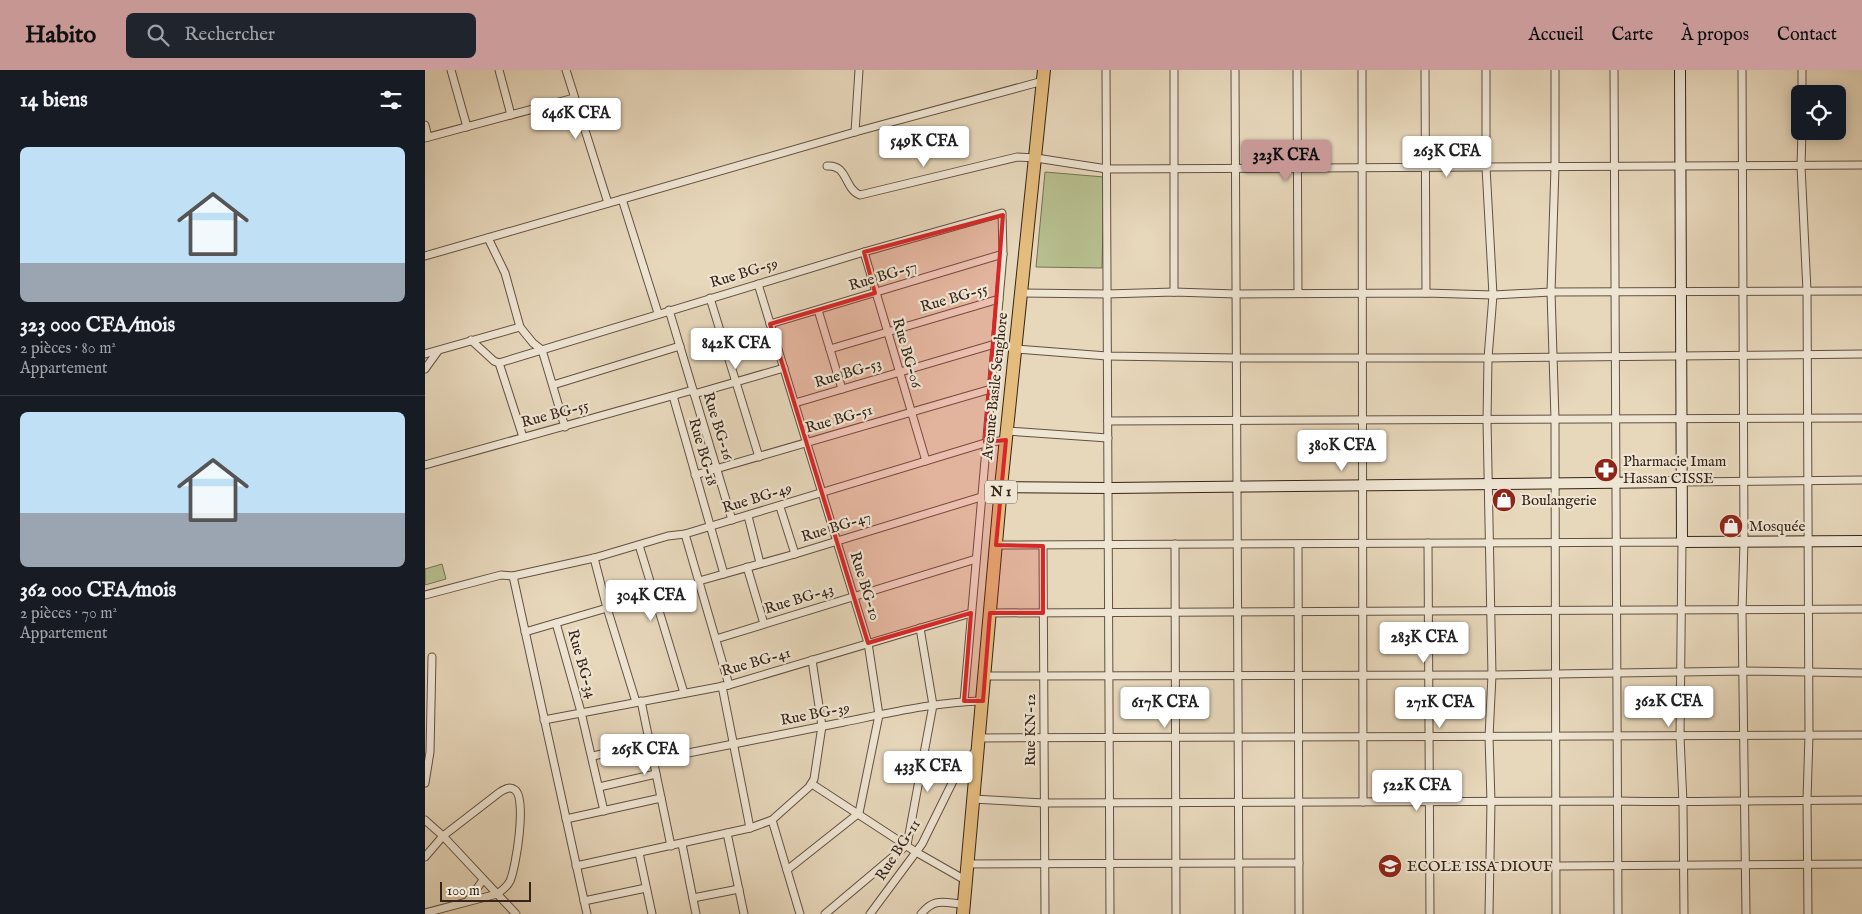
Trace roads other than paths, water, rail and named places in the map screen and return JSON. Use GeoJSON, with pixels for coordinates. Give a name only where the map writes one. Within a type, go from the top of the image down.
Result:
{"type":"FeatureCollection","features":[{"type":"Feature","properties":{"kind":"highway","name":"Avenue Basile Senghore"},"geometry":{"type":"LineString","coordinates":[[963,909],[1001,487],[1017,349],[1043,75]]}},
{"type":"Feature","properties":{"kind":"street"},"geometry":{"type":"LineString","coordinates":[[451,70],[467,127]]}},
{"type":"Feature","properties":{"kind":"street"},"geometry":{"type":"LineString","coordinates":[[499,70],[511,115]]}},
{"type":"Feature","properties":{"kind":"street"},"geometry":{"type":"LineString","coordinates":[[566,70],[608,203]]}},
{"type":"Feature","properties":{"kind":"street"},"geometry":{"type":"LineString","coordinates":[[855,132],[859,70]]}},
{"type":"Feature","properties":{"kind":"street"},"geometry":{"type":"LineString","coordinates":[[1106,70],[1110,914]]}},
{"type":"Feature","properties":{"kind":"street"},"geometry":{"type":"LineString","coordinates":[[1174,70],[1174,292]]}},
{"type":"Feature","properties":{"kind":"street"},"geometry":{"type":"LineString","coordinates":[[1235,70],[1239,914]]}},
{"type":"Feature","properties":{"kind":"street"},"geometry":{"type":"LineString","coordinates":[[1297,70],[1298,293]]}},
{"type":"Feature","properties":{"kind":"street"},"geometry":{"type":"LineString","coordinates":[[1362,70],[1363,802]]}},
{"type":"Feature","properties":{"kind":"street"},"geometry":{"type":"LineString","coordinates":[[1425,70],[1426,293]]}},
{"type":"Feature","properties":{"kind":"street"},"geometry":{"type":"LineString","coordinates":[[1486,70],[1486,167],[1493,296],[1487,420],[1492,675],[1489,736],[1491,802],[1489,914]]}},
{"type":"Feature","properties":{"kind":"street"},"geometry":{"type":"LineString","coordinates":[[1555,70],[1555,167],[1551,292],[1555,419],[1555,914]]}},
{"type":"Feature","properties":{"kind":"street"},"geometry":{"type":"LineString","coordinates":[[1614,70],[1617,356],[1618,914]]}},
{"type":"Feature","properties":{"kind":"street"},"geometry":{"type":"LineString","coordinates":[[1680,70],[1683,610],[1680,673],[1680,737],[1683,803],[1684,914]]}},
{"type":"Feature","properties":{"kind":"street"},"geometry":{"type":"LineString","coordinates":[[1742,70],[1744,418],[1742,610],[1746,914]]}},
{"type":"Feature","properties":{"kind":"street"},"geometry":{"type":"LineString","coordinates":[[1802,70],[1802,85]]}},
{"type":"Feature","properties":{"kind":"street"},"geometry":{"type":"LineString","coordinates":[[425,256],[855,132],[1043,75]]}},
{"type":"Feature","properties":{"kind":"street"},"geometry":{"type":"LineString","coordinates":[[425,124],[427,138],[574,98]]}},
{"type":"Feature","properties":{"kind":"street"},"geometry":{"type":"LineString","coordinates":[[1802,140],[1801,166],[1807,291],[1808,914]]}},
{"type":"Feature","properties":{"kind":"street"},"geometry":{"type":"LineString","coordinates":[[827,166],[833,165],[839,168],[854,192],[860,195],[1017,156],[1107,169],[1862,165]]}},
{"type":"Feature","properties":{"kind":"street"},"geometry":{"type":"LineString","coordinates":[[622,199],[658,313]]}},
{"type":"Feature","properties":{"kind":"street","name":"Rue BG-59"},"geometry":{"type":"LineString","coordinates":[[499,363],[658,313],[999,213],[1003,215],[1003,254]]}},
{"type":"Feature","properties":{"kind":"street"},"geometry":{"type":"LineString","coordinates":[[488,238],[505,273],[520,327],[533,343],[542,350],[565,427]]}},
{"type":"Feature","properties":{"kind":"street","name":"Rue BG-06"},"geometry":{"type":"LineString","coordinates":[[863,252],[926,461]]}},
{"type":"Feature","properties":{"kind":"street"},"geometry":{"type":"LineString","coordinates":[[964,701],[985,443],[1003,254]]}},
{"type":"Feature","properties":{"kind":"street","name":"Rue BG-57"},"geometry":{"type":"LineString","coordinates":[[770,324],[1003,254]]}},
{"type":"Feature","properties":{"kind":"street","name":"Rue BG-10"},"geometry":{"type":"LineString","coordinates":[[758,284],[868,643],[879,715],[859,813]]}},
{"type":"Feature","properties":{"kind":"street"},"geometry":{"type":"LineString","coordinates":[[1021,292],[1107,294],[1174,292],[1236,294],[1426,293],[1493,296],[1551,292],[1862,290]]}},
{"type":"Feature","properties":{"kind":"street"},"geometry":{"type":"LineString","coordinates":[[710,298],[759,457]]}},
{"type":"Feature","properties":{"kind":"street","name":"Rue BG-55"},"geometry":{"type":"LineString","coordinates":[[830,349],[999,299]]}},
{"type":"Feature","properties":{"kind":"street","name":"Rue BG-16"},"geometry":{"type":"LineString","coordinates":[[669,310],[733,520]]}},
{"type":"Feature","properties":{"kind":"street"},"geometry":{"type":"LineString","coordinates":[[818,310],[842,390]]}},
{"type":"Feature","properties":{"kind":"street"},"geometry":{"type":"LineString","coordinates":[[425,354],[520,327]]}},
{"type":"Feature","properties":{"kind":"street"},"geometry":{"type":"LineString","coordinates":[[471,340],[494,362],[499,363],[523,437]]}},
{"type":"Feature","properties":{"kind":"street","name":"Rue BG-53"},"geometry":{"type":"LineString","coordinates":[[795,403],[995,344]]}},
{"type":"Feature","properties":{"kind":"street"},"geometry":{"type":"LineString","coordinates":[[553,385],[680,346]]}},
{"type":"Feature","properties":{"kind":"street"},"geometry":{"type":"LineString","coordinates":[[1017,349],[1107,356],[1237,358],[1362,356],[1489,358],[1862,354]]}},
{"type":"Feature","properties":{"kind":"street"},"geometry":{"type":"LineString","coordinates":[[425,369],[438,351]]}},
{"type":"Feature","properties":{"kind":"street","name":"Rue BG-55"},"geometry":{"type":"LineString","coordinates":[[425,465],[673,396],[736,382],[784,368]]}},
{"type":"Feature","properties":{"kind":"street","name":"Rue BG-51"},"geometry":{"type":"LineString","coordinates":[[695,475],[991,389]]}},
{"type":"Feature","properties":{"kind":"street","name":"Rue BG-18"},"geometry":{"type":"LineString","coordinates":[[673,396],[724,574]]}},
{"type":"Feature","properties":{"kind":"street"},"geometry":{"type":"LineString","coordinates":[[1108,421],[1862,418]]}},
{"type":"Feature","properties":{"kind":"street","name":"Rue BG-49"},"geometry":{"type":"LineString","coordinates":[[425,595],[501,575],[513,576],[594,558],[668,536],[685,534],[1007,435],[1108,438]]}},
{"type":"Feature","properties":{"kind":"street"},"geometry":{"type":"LineString","coordinates":[[1001,487],[1109,488],[1237,485],[1862,480]]}},
{"type":"Feature","properties":{"kind":"street","name":"Rue BG-47"},"geometry":{"type":"LineString","coordinates":[[699,581],[795,554],[981,497]]}},
{"type":"Feature","properties":{"kind":"street"},"geometry":{"type":"LineString","coordinates":[[780,506],[795,554]]}},
{"type":"Feature","properties":{"kind":"street"},"geometry":{"type":"LineString","coordinates":[[748,516],[760,563]]}},
{"type":"Feature","properties":{"kind":"street"},"geometry":{"type":"LineString","coordinates":[[685,534],[716,639],[750,828]]}},
{"type":"Feature","properties":{"kind":"street"},"geometry":{"type":"LineString","coordinates":[[996,545],[1862,541]]}},
{"type":"Feature","properties":{"kind":"street"},"geometry":{"type":"LineString","coordinates":[[1428,543],[1430,914]]}},
{"type":"Feature","properties":{"kind":"street"},"geometry":{"type":"LineString","coordinates":[[1175,544],[1176,914]]}},
{"type":"Feature","properties":{"kind":"street"},"geometry":{"type":"LineString","coordinates":[[1298,544],[1299,914]]}},
{"type":"Feature","properties":{"kind":"street"},"geometry":{"type":"LineString","coordinates":[[639,545],[684,693]]}},
{"type":"Feature","properties":{"kind":"street","name":"Rue KN-12"},"geometry":{"type":"LineString","coordinates":[[1043,546],[1045,914]]}},
{"type":"Feature","properties":{"kind":"street"},"geometry":{"type":"LineString","coordinates":[[594,558],[607,608],[639,702],[650,744],[671,846]]}},
{"type":"Feature","properties":{"kind":"street","name":"Rue BG-43"},"geometry":{"type":"LineString","coordinates":[[716,639],[976,559]]}},
{"type":"Feature","properties":{"kind":"street"},"geometry":{"type":"LineString","coordinates":[[747,567],[764,624]]}},
{"type":"Feature","properties":{"kind":"street"},"geometry":{"type":"LineString","coordinates":[[513,576],[587,914]]}},
{"type":"Feature","properties":{"kind":"street"},"geometry":{"type":"LineString","coordinates":[[525,632],[607,608]]}},
{"type":"Feature","properties":{"kind":"street"},"geometry":{"type":"LineString","coordinates":[[990,613],[1862,609]]}},
{"type":"Feature","properties":{"kind":"street","name":"Rue BG-41"},"geometry":{"type":"LineString","coordinates":[[544,720],[725,685],[971,613]]}},
{"type":"Feature","properties":{"kind":"street","name":"Rue BG-34"},"geometry":{"type":"LineString","coordinates":[[556,623],[593,756],[604,811]]}},
{"type":"Feature","properties":{"kind":"street"},"geometry":{"type":"LineString","coordinates":[[825,914],[907,845],[933,706],[920,628]]}},
{"type":"Feature","properties":{"kind":"street"},"geometry":{"type":"LineString","coordinates":[[425,783],[432,657]]}},
{"type":"Feature","properties":{"kind":"street"},"geometry":{"type":"LineString","coordinates":[[577,866],[750,828],[772,820],[812,784],[822,726],[812,660]]}},
{"type":"Feature","properties":{"kind":"street"},"geometry":{"type":"LineString","coordinates":[[985,676],[1492,675],[1744,671],[1862,673]]}},
{"type":"Feature","properties":{"kind":"street","name":"Rue BG-39"},"geometry":{"type":"LineString","coordinates":[[653,760],[879,715],[964,701],[983,701]]}},
{"type":"Feature","properties":{"kind":"street"},"geometry":{"type":"LineString","coordinates":[[978,744],[1044,739],[1109,738],[1862,735]]}},
{"type":"Feature","properties":{"kind":"street"},"geometry":{"type":"LineString","coordinates":[[593,756],[650,744]]}},
{"type":"Feature","properties":{"kind":"street","name":"Rue BG-11"},"geometry":{"type":"LineString","coordinates":[[870,914],[916,852],[959,769],[978,744]]}},
{"type":"Feature","properties":{"kind":"street"},"geometry":{"type":"LineString","coordinates":[[599,787],[656,774]]}},
{"type":"Feature","properties":{"kind":"street"},"geometry":{"type":"LineString","coordinates":[[812,784],[916,852],[965,880]]}},
{"type":"Feature","properties":{"kind":"street"},"geometry":{"type":"LineString","coordinates":[[425,857],[443,836],[500,792],[508,788],[515,790],[520,803],[518,850],[511,880],[506,888],[497,894],[425,913]]}},
{"type":"Feature","properties":{"kind":"street"},"geometry":{"type":"LineString","coordinates":[[566,819],[661,798]]}},
{"type":"Feature","properties":{"kind":"street"},"geometry":{"type":"LineString","coordinates":[[973,799],[1045,803],[1618,801],[1683,803],[1745,800],[1862,800]]}},
{"type":"Feature","properties":{"kind":"street"},"geometry":{"type":"LineString","coordinates":[[787,870],[859,813]]}},
{"type":"Feature","properties":{"kind":"street"},"geometry":{"type":"LineString","coordinates":[[425,820],[443,836],[516,914]]}},
{"type":"Feature","properties":{"kind":"street"},"geometry":{"type":"LineString","coordinates":[[772,820],[800,914]]}},
{"type":"Feature","properties":{"kind":"street"},"geometry":{"type":"LineString","coordinates":[[727,833],[744,914]]}},
{"type":"Feature","properties":{"kind":"street"},"geometry":{"type":"LineString","coordinates":[[682,844],[696,914]]}},
{"type":"Feature","properties":{"kind":"street"},"geometry":{"type":"LineString","coordinates":[[639,853],[651,914]]}},
{"type":"Feature","properties":{"kind":"street"},"geometry":{"type":"LineString","coordinates":[[967,864],[1299,863]]}},
{"type":"Feature","properties":{"kind":"street"},"geometry":{"type":"LineString","coordinates":[[1429,866],[1862,864]]}},
{"type":"Feature","properties":{"kind":"street"},"geometry":{"type":"LineString","coordinates":[[467,901],[483,880]]}},
{"type":"Feature","properties":{"kind":"street"},"geometry":{"type":"LineString","coordinates":[[584,901],[646,888]]}},
{"type":"Feature","properties":{"kind":"street"},"geometry":{"type":"LineString","coordinates":[[693,898],[739,889]]}},
{"type":"Feature","properties":{"kind":"street"},"geometry":{"type":"LineString","coordinates":[[921,914],[928,906],[936,902],[963,909]]}},
{"type":"Feature","properties":{"kind":"place","name":"Pharmacie Imam Hassan CISSE"},"geometry":{"type":"Point","coordinates":[1606,470]}},
{"type":"Feature","properties":{"kind":"place","name":"Boulangerie"},"geometry":{"type":"Point","coordinates":[1504,500]}},
{"type":"Feature","properties":{"kind":"place","name":"Mosquée"},"geometry":{"type":"Point","coordinates":[1731,526]}},
{"type":"Feature","properties":{"kind":"place","name":"ECOLE ISSA DIOUF"},"geometry":{"type":"Point","coordinates":[1390,866]}}]}
